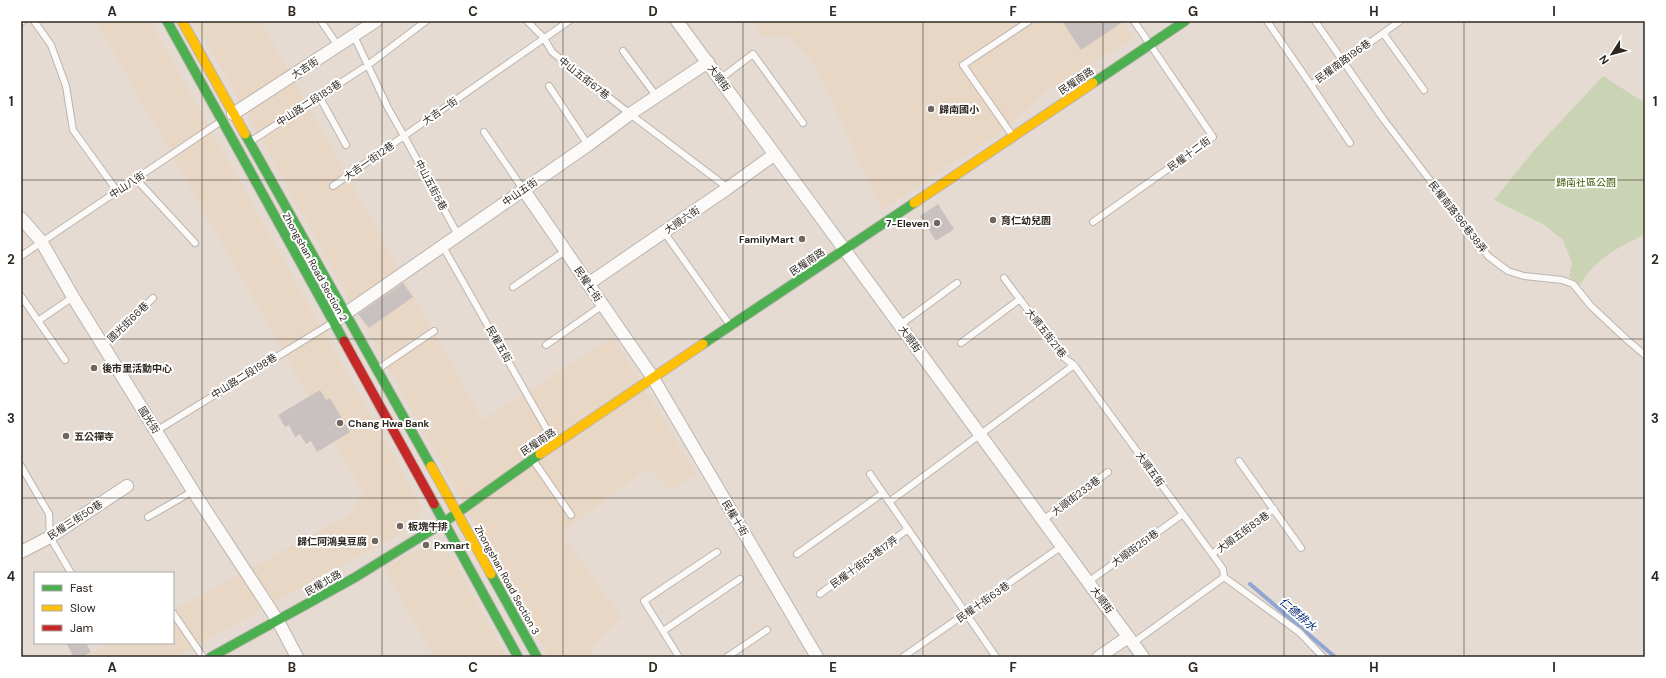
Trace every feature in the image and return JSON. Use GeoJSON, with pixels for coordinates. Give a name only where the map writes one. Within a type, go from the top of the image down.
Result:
{"type":"FeatureCollection","features":[{"type":"Feature","properties":{"kind":"main road","name":"Zhongshan Road Section 2"},"geometry":{"type":"LineString","coordinates":[[166,21],[443,523]]}},
{"type":"Feature","properties":{"kind":"main road","name":"民權南路"},"geometry":{"type":"LineString","coordinates":[[443,523],[532,459],[1185,21]]}},
{"type":"Feature","properties":{"kind":"main road","name":"Zhongshan Road Section 2"},"geometry":{"type":"LineString","coordinates":[[184,22],[233,114],[457,514]]}},
{"type":"Feature","properties":{"kind":"main road","name":"Zhongshan Road Section 3"},"geometry":{"type":"LineString","coordinates":[[457,514],[537,657]]}},
{"type":"Feature","properties":{"kind":"main road","name":"民權北路"},"geometry":{"type":"LineString","coordinates":[[211,657],[354,578],[443,523]]}},
{"type":"Feature","properties":{"kind":"main road"},"geometry":{"type":"LineString","coordinates":[[443,523],[518,657]]}},
{"type":"Feature","properties":{"kind":"street","name":"大吉街"},"geometry":{"type":"LineString","coordinates":[[233,114],[376,21]]}},
{"type":"Feature","properties":{"kind":"street","name":"大順街"},"geometry":{"type":"LineString","coordinates":[[677,21],[1143,657]]}},
{"type":"Feature","properties":{"kind":"street","name":"中山五街"},"geometry":{"type":"LineString","coordinates":[[333,322],[588,145],[630,114],[708,62]]}},
{"type":"Feature","properties":{"kind":"street","name":"大順六街"},"geometry":{"type":"LineString","coordinates":[[588,284],[775,154]]}},
{"type":"Feature","properties":{"kind":"street","name":"民權七街"},"geometry":{"type":"LineString","coordinates":[[523,189],[653,378]]}},
{"type":"Feature","properties":{"kind":"street","name":"國光街"},"geometry":{"type":"LineString","coordinates":[[21,218],[41,241],[73,297],[193,491],[278,621],[297,657]]}},
{"type":"Feature","properties":{"kind":"street","name":"民權十街"},"geometry":{"type":"LineString","coordinates":[[653,378],[817,657]]}},
{"type":"Feature","properties":{"kind":"street","name":"民權三街50巷"},"geometry":{"type":"LineString","coordinates":[[21,552],[50,537],[128,486]]}},
{"type":"Feature","properties":{"kind":"street"},"geometry":{"type":"LineString","coordinates":[[1099,657],[1130,640]]}},
{"type":"Feature","properties":{"kind":"lane"},"geometry":{"type":"LineString","coordinates":[[34,21],[51,45],[54,52],[66,86],[73,130],[117,191]]}},
{"type":"Feature","properties":{"kind":"lane"},"geometry":{"type":"LineString","coordinates":[[321,21],[338,46]]}},
{"type":"Feature","properties":{"kind":"lane","name":"中山路二段183巷"},"geometry":{"type":"LineString","coordinates":[[250,142],[368,65],[426,21]]}},
{"type":"Feature","properties":{"kind":"lane","name":"中山五街67巷"},"geometry":{"type":"LineString","coordinates":[[527,21],[544,38],[552,52],[630,114],[728,188]]}},
{"type":"Feature","properties":{"kind":"lane","name":"大吉一街"},"geometry":{"type":"LineString","coordinates":[[404,136],[569,21]]}},
{"type":"Feature","properties":{"kind":"lane"},"geometry":{"type":"LineString","coordinates":[[1013,137],[963,65],[1029,21]]}},
{"type":"Feature","properties":{"kind":"lane"},"geometry":{"type":"LineString","coordinates":[[1134,21],[1150,45]]}},
{"type":"Feature","properties":{"kind":"lane","name":"民權南路196巷"},"geometry":{"type":"LineString","coordinates":[[1267,21],[1311,85],[1343,60],[1400,21]]}},
{"type":"Feature","properties":{"kind":"lane","name":"民權南路196巷38弄"},"geometry":{"type":"LineString","coordinates":[[1315,21],[1384,120],[1488,256],[1508,271],[1524,276],[1562,280],[1573,284],[1592,306],[1645,355]]}},
{"type":"Feature","properties":{"kind":"lane"},"geometry":{"type":"LineString","coordinates":[[1383,33],[1424,90]]}},
{"type":"Feature","properties":{"kind":"lane"},"geometry":{"type":"LineString","coordinates":[[354,36],[388,108],[404,136]]}},
{"type":"Feature","properties":{"kind":"lane","name":"民權十二街"},"geometry":{"type":"LineString","coordinates":[[1093,222],[1213,137],[1150,45]]}},
{"type":"Feature","properties":{"kind":"lane"},"geometry":{"type":"LineString","coordinates":[[623,51],[657,97]]}},
{"type":"Feature","properties":{"kind":"lane"},"geometry":{"type":"LineString","coordinates":[[720,79],[753,54],[803,123]]}},
{"type":"Feature","properties":{"kind":"lane"},"geometry":{"type":"LineString","coordinates":[[1311,85],[1350,142]]}},
{"type":"Feature","properties":{"kind":"lane"},"geometry":{"type":"LineString","coordinates":[[549,86],[588,145]]}},
{"type":"Feature","properties":{"kind":"lane"},"geometry":{"type":"LineString","coordinates":[[319,96],[346,145]]}},
{"type":"Feature","properties":{"kind":"lane","name":"中山八街"},"geometry":{"type":"LineString","coordinates":[[21,256],[41,241],[233,114]]}},
{"type":"Feature","properties":{"kind":"lane"},"geometry":{"type":"LineString","coordinates":[[484,132],[523,189]]}},
{"type":"Feature","properties":{"kind":"lane","name":"大吉一街12巷"},"geometry":{"type":"LineString","coordinates":[[333,186],[404,136]]}},
{"type":"Feature","properties":{"kind":"lane","name":"中山五街5巷"},"geometry":{"type":"LineString","coordinates":[[404,136],[458,234]]}},
{"type":"Feature","properties":{"kind":"lane"},"geometry":{"type":"LineString","coordinates":[[136,179],[195,243]]}},
{"type":"Feature","properties":{"kind":"lane"},"geometry":{"type":"LineString","coordinates":[[664,232],[731,326]]}},
{"type":"Feature","properties":{"kind":"lane","name":"民權五街"},"geometry":{"type":"LineString","coordinates":[[442,245],[556,444]]}},
{"type":"Feature","properties":{"kind":"lane"},"geometry":{"type":"LineString","coordinates":[[513,288],[566,251]]}},
{"type":"Feature","properties":{"kind":"lane","name":"大順五街21巷"},"geometry":{"type":"LineString","coordinates":[[1004,278],[1063,357],[1074,365]]}},
{"type":"Feature","properties":{"kind":"lane"},"geometry":{"type":"LineString","coordinates":[[900,325],[957,283]]}},
{"type":"Feature","properties":{"kind":"lane"},"geometry":{"type":"LineString","coordinates":[[21,296],[65,360]]}},
{"type":"Feature","properties":{"kind":"lane"},"geometry":{"type":"LineString","coordinates":[[38,321],[73,297]]}},
{"type":"Feature","properties":{"kind":"lane","name":"國光街66巷"},"geometry":{"type":"LineString","coordinates":[[103,346],[153,298]]}},
{"type":"Feature","properties":{"kind":"lane","name":"大順五街21巷"},"geometry":{"type":"LineString","coordinates":[[961,343],[1020,299]]}},
{"type":"Feature","properties":{"kind":"lane"},"geometry":{"type":"LineString","coordinates":[[546,345],[603,305]]}},
{"type":"Feature","properties":{"kind":"lane","name":"中山路二段198巷"},"geometry":{"type":"LineString","coordinates":[[156,431],[333,322]]}},
{"type":"Feature","properties":{"kind":"lane"},"geometry":{"type":"LineString","coordinates":[[377,370],[434,331]]}},
{"type":"Feature","properties":{"kind":"lane"},"geometry":{"type":"LineString","coordinates":[[889,502],[1074,365]]}},
{"type":"Feature","properties":{"kind":"lane","name":"大順五街"},"geometry":{"type":"LineString","coordinates":[[1074,365],[1223,569],[1224,577]]}},
{"type":"Feature","properties":{"kind":"lane"},"geometry":{"type":"LineString","coordinates":[[532,459],[571,515]]}},
{"type":"Feature","properties":{"kind":"lane","name":"大順五街83巷"},"geometry":{"type":"LineString","coordinates":[[1239,461],[1301,548]]}},
{"type":"Feature","properties":{"kind":"lane"},"geometry":{"type":"LineString","coordinates":[[21,466],[49,514],[50,537],[70,572]]}},
{"type":"Feature","properties":{"kind":"lane","name":"大順街233巷"},"geometry":{"type":"LineString","coordinates":[[1043,520],[1108,472]]}},
{"type":"Feature","properties":{"kind":"lane","name":"民權十街63巷17弄"},"geometry":{"type":"LineString","coordinates":[[870,474],[996,657]]}},
{"type":"Feature","properties":{"kind":"lane"},"geometry":{"type":"LineString","coordinates":[[148,517],[193,491]]}},
{"type":"Feature","properties":{"kind":"lane"},"geometry":{"type":"LineString","coordinates":[[797,554],[883,493]]}},
{"type":"Feature","properties":{"kind":"lane","name":"大順五街83巷"},"geometry":{"type":"LineString","coordinates":[[1212,554],[1274,509]]}},
{"type":"Feature","properties":{"kind":"lane","name":"大順街251巷"},"geometry":{"type":"LineString","coordinates":[[1088,582],[1183,514]]}},
{"type":"Feature","properties":{"kind":"lane","name":"民權十街63巷17弄"},"geometry":{"type":"LineString","coordinates":[[820,594],[908,529]]}},
{"type":"Feature","properties":{"kind":"lane","name":"民權十街63巷"},"geometry":{"type":"LineString","coordinates":[[903,657],[1062,546]]}},
{"type":"Feature","properties":{"kind":"lane"},"geometry":{"type":"LineString","coordinates":[[679,657],[644,601],[717,552]]}},
{"type":"Feature","properties":{"kind":"lane"},"geometry":{"type":"LineString","coordinates":[[1130,640],[1224,577],[1299,632],[1323,657]]}},
{"type":"Feature","properties":{"kind":"lane"},"geometry":{"type":"LineString","coordinates":[[663,631],[740,579]]}},
{"type":"Feature","properties":{"kind":"lane"},"geometry":{"type":"LineString","coordinates":[[174,614],[203,657]]}},
{"type":"Feature","properties":{"kind":"lane"},"geometry":{"type":"LineString","coordinates":[[727,657],[767,630]]}},
{"type":"Feature","properties":{"kind":"shaded area"},"geometry":{"type":"Polygon","coordinates":[[[96,21],[150,21],[422,507],[414,526],[175,657],[85,657],[109,644],[174,644],[174,609],[349,515],[363,493],[96,21]]]}},
{"type":"Feature","properties":{"kind":"shaded area"},"geometry":{"type":"Polygon","coordinates":[[[195,21],[261,21],[483,420],[613,337],[697,474],[670,491],[648,468],[561,533],[621,617],[589,649],[595,657],[549,657],[195,21]]]}},
{"type":"Feature","properties":{"kind":"shaded area","name":"歸南國小"},"geometry":{"type":"Polygon","coordinates":[[[755,21],[1122,21],[1134,39],[1047,90],[1006,128],[882,210],[813,61],[790,37],[761,36],[755,21]]]}},
{"type":"Feature","properties":{"kind":"shaded area"},"geometry":{"type":"Polygon","coordinates":[[[428,543],[451,555],[507,657],[434,657],[384,568],[428,543]]]}},
{"type":"Feature","properties":{"kind":"green space","name":"歸南社區公園"},"geometry":{"type":"Polygon","coordinates":[[[1603,76],[1645,103],[1645,234],[1616,249],[1600,261],[1586,275],[1580,285],[1569,276],[1572,263],[1563,240],[1543,224],[1494,200],[1535,149],[1603,76]]]}},
{"type":"Feature","properties":{"kind":"building"},"geometry":{"type":"Polygon","coordinates":[[[1062,21],[1124,21],[1081,50],[1062,21]]]}},
{"type":"Feature","properties":{"kind":"building","name":"7-Eleven"},"geometry":{"type":"Polygon","coordinates":[[[938,204],[954,229],[936,241],[920,216],[938,204]]]}},
{"type":"Feature","properties":{"kind":"building"},"geometry":{"type":"Polygon","coordinates":[[[403,283],[413,297],[369,328],[358,314],[403,283]]]}},
{"type":"Feature","properties":{"kind":"building"},"geometry":{"type":"Polygon","coordinates":[[[320,390],[326,400],[330,398],[350,432],[317,452],[311,441],[306,444],[300,434],[295,437],[289,425],[285,427],[278,415],[320,390]]]}},
{"type":"Feature","properties":{"kind":"building"},"geometry":{"type":"Polygon","coordinates":[[[67,644],[87,644],[91,652],[82,657],[74,657],[67,644]]]}},
{"type":"Feature","properties":{"kind":"waterway","name":"仁德排水"},"geometry":{"type":"LineString","coordinates":[[1250,584],[1335,657]]}},
{"type":"Feature","properties":{"kind":"traffic: fast"},"geometry":{"type":"LineString","coordinates":[[167,21],[344,341]]}},
{"type":"Feature","properties":{"kind":"traffic: fast"},"geometry":{"type":"LineString","coordinates":[[1093,83],[1185,21]]}},
{"type":"Feature","properties":{"kind":"traffic: fast"},"geometry":{"type":"LineString","coordinates":[[245,134],[431,466]]}},
{"type":"Feature","properties":{"kind":"traffic: fast"},"geometry":{"type":"LineString","coordinates":[[703,344],[914,203]]}},
{"type":"Feature","properties":{"kind":"traffic: fast"},"geometry":{"type":"LineString","coordinates":[[211,657],[354,578],[443,523],[540,454]]}},
{"type":"Feature","properties":{"kind":"traffic: fast"},"geometry":{"type":"LineString","coordinates":[[434,504],[518,657]]}},
{"type":"Feature","properties":{"kind":"traffic: fast"},"geometry":{"type":"LineString","coordinates":[[491,574],[537,657]]}},
{"type":"Feature","properties":{"kind":"traffic: slow"},"geometry":{"type":"LineString","coordinates":[[182,21],[245,134]]}},
{"type":"Feature","properties":{"kind":"traffic: slow"},"geometry":{"type":"LineString","coordinates":[[914,203],[1093,83]]}},
{"type":"Feature","properties":{"kind":"traffic: slow"},"geometry":{"type":"LineString","coordinates":[[540,454],[703,344]]}},
{"type":"Feature","properties":{"kind":"traffic: slow"},"geometry":{"type":"LineString","coordinates":[[431,466],[491,574]]}},
{"type":"Feature","properties":{"kind":"traffic: jam"},"geometry":{"type":"LineString","coordinates":[[344,341],[434,504]]}},
{"type":"Feature","properties":{"kind":"place","name":"歸南國小"},"geometry":{"type":"Point","coordinates":[931,109]}},
{"type":"Feature","properties":{"kind":"place","name":"育仁幼兒園"},"geometry":{"type":"Point","coordinates":[993,220]}},
{"type":"Feature","properties":{"kind":"place","name":"7-Eleven"},"geometry":{"type":"Point","coordinates":[937,223]}},
{"type":"Feature","properties":{"kind":"place","name":"FamilyMart"},"geometry":{"type":"Point","coordinates":[802,239]}},
{"type":"Feature","properties":{"kind":"place","name":"後市里活動中心"},"geometry":{"type":"Point","coordinates":[94,368]}},
{"type":"Feature","properties":{"kind":"place","name":"Chang Hwa Bank"},"geometry":{"type":"Point","coordinates":[340,423]}},
{"type":"Feature","properties":{"kind":"place","name":"五公禪寺"},"geometry":{"type":"Point","coordinates":[66,436]}},
{"type":"Feature","properties":{"kind":"place","name":"板塊牛排"},"geometry":{"type":"Point","coordinates":[400,526]}},
{"type":"Feature","properties":{"kind":"place","name":"歸仁阿鴻臭豆腐"},"geometry":{"type":"Point","coordinates":[375,541]}},
{"type":"Feature","properties":{"kind":"place","name":"Pxmart"},"geometry":{"type":"Point","coordinates":[426,545]}}]}
